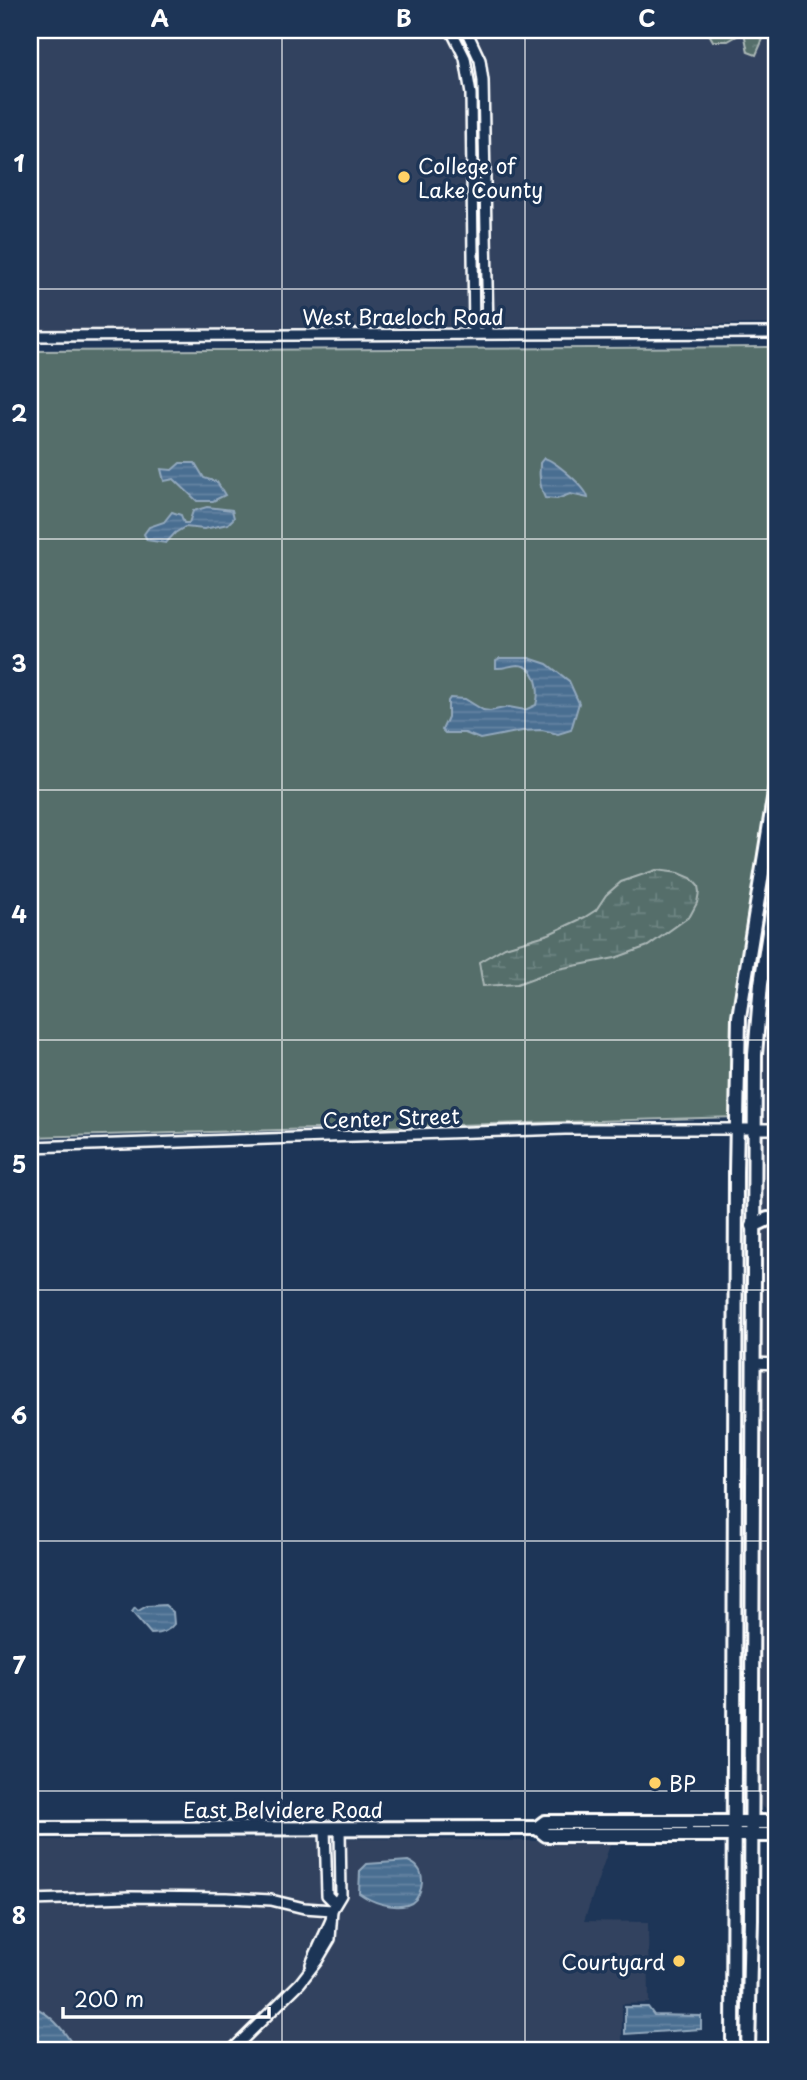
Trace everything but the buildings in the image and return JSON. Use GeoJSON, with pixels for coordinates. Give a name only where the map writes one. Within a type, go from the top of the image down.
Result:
{"type":"FeatureCollection","features":[{"type":"Feature","properties":{"kind":"main road"},"geometry":{"type":"LineString","coordinates":[[733,2050],[739,1017],[777,780]]}},
{"type":"Feature","properties":{"kind":"main road"},"geometry":{"type":"LineString","coordinates":[[748,2050],[751,1919],[754,1128],[758,1023],[776,890]]}},
{"type":"Feature","properties":{"kind":"main road"},"geometry":{"type":"LineString","coordinates":[[736,1249],[753,1249]]}},
{"type":"Feature","properties":{"kind":"main road"},"geometry":{"type":"LineString","coordinates":[[750,1828],[777,1822]]}},
{"type":"Feature","properties":{"kind":"main road","name":"East Belvidere Road"},"geometry":{"type":"LineString","coordinates":[[30,1829],[537,1828],[546,1835],[750,1828]]}},
{"type":"Feature","properties":{"kind":"main road"},"geometry":{"type":"LineString","coordinates":[[750,1828],[777,1835]]}},
{"type":"Feature","properties":{"kind":"street"},"geometry":{"type":"LineString","coordinates":[[451,30],[465,58],[471,94],[474,333]]}},
{"type":"Feature","properties":{"kind":"street"},"geometry":{"type":"LineString","coordinates":[[466,30],[480,60],[484,81],[488,333]]}},
{"type":"Feature","properties":{"kind":"street","name":"West Braeloch Road"},"geometry":{"type":"LineString","coordinates":[[30,336],[777,333]]}},
{"type":"Feature","properties":{"kind":"street"},"geometry":{"type":"LineString","coordinates":[[758,894],[776,890]]}},
{"type":"Feature","properties":{"kind":"street","name":"Center Street"},"geometry":{"type":"LineString","coordinates":[[30,1147],[565,1129],[777,1129]]}},
{"type":"Feature","properties":{"kind":"street"},"geometry":{"type":"LineString","coordinates":[[753,1363],[777,1364]]}},
{"type":"Feature","properties":{"kind":"street"},"geometry":{"type":"LineString","coordinates":[[325,1829],[327,1895],[333,1910]]}},
{"type":"Feature","properties":{"kind":"street"},"geometry":{"type":"LineString","coordinates":[[232,2050],[300,1983],[310,1969],[341,1895],[340,1829]]}},
{"type":"Feature","properties":{"kind":"street"},"geometry":{"type":"LineString","coordinates":[[30,1900],[227,1898],[271,1900],[304,1908],[333,1910]]}},
{"type":"Feature","properties":{"kind":"shaded area","name":"College of Lake County"},"geometry":{"type":"Polygon","coordinates":[[[30,30],[777,30],[777,324],[30,330],[30,30]]]}},
{"type":"Feature","properties":{"kind":"shaded area"},"geometry":{"type":"Polygon","coordinates":[[[544,458],[569,475],[588,498],[570,494],[557,499],[545,498],[540,476],[540,463],[544,458]]]}},
{"type":"Feature","properties":{"kind":"shaded area"},"geometry":{"type":"Polygon","coordinates":[[[180,463],[195,463],[204,478],[217,482],[225,495],[213,501],[197,501],[174,479],[164,481],[161,469],[172,470],[180,463]]]}},
{"type":"Feature","properties":{"kind":"shaded area"},"geometry":{"type":"Polygon","coordinates":[[[207,507],[232,510],[234,518],[228,524],[204,529],[185,527],[166,543],[147,540],[144,534],[149,527],[164,522],[172,512],[181,515],[184,523],[189,523],[193,511],[207,507]]]}},
{"type":"Feature","properties":{"kind":"shaded area"},"geometry":{"type":"Polygon","coordinates":[[[529,658],[547,664],[569,681],[579,703],[571,730],[558,734],[542,730],[522,731],[480,739],[465,733],[445,733],[442,730],[448,717],[450,698],[465,699],[483,710],[490,711],[509,707],[525,710],[536,705],[538,693],[534,674],[525,666],[496,668],[496,660],[529,658]]]}},
{"type":"Feature","properties":{"kind":"shaded area"},"geometry":{"type":"Polygon","coordinates":[[[777,906],[777,1813],[762,1807],[756,1796],[759,1139],[767,984],[777,906]]]}},
{"type":"Feature","properties":{"kind":"shaded area"},"geometry":{"type":"Polygon","coordinates":[[[165,1605],[173,1612],[174,1624],[158,1633],[151,1634],[132,1612],[135,1608],[138,1611],[147,1606],[165,1605]]]}},
{"type":"Feature","properties":{"kind":"shaded area"},"geometry":{"type":"Polygon","coordinates":[[[334,1838],[611,1842],[584,1921],[648,1922],[649,2003],[622,2004],[622,2049],[673,2050],[30,2050],[30,1840],[334,1838]]]}},
{"type":"Feature","properties":{"kind":"shaded area"},"geometry":{"type":"Polygon","coordinates":[[[408,1861],[416,1866],[422,1877],[419,1894],[412,1903],[388,1905],[375,1902],[359,1893],[360,1871],[367,1864],[408,1861]]]}},
{"type":"Feature","properties":{"kind":"shaded area"},"geometry":{"type":"Polygon","coordinates":[[[30,2005],[60,2027],[73,2046],[70,2050],[30,2050],[30,2005]]]}},
{"type":"Feature","properties":{"kind":"shaded area"},"geometry":{"type":"Polygon","coordinates":[[[625,2007],[648,2007],[654,2015],[701,2016],[701,2029],[625,2034],[625,2007]]]}},
{"type":"Feature","properties":{"kind":"green space"},"geometry":{"type":"Polygon","coordinates":[[[711,30],[767,30],[756,55],[748,52],[744,32],[728,41],[713,41],[709,34],[711,30]]]}},
{"type":"Feature","properties":{"kind":"green space"},"geometry":{"type":"Polygon","coordinates":[[[777,347],[777,755],[761,837],[739,984],[737,1117],[30,1137],[30,351],[777,347]]]}},
{"type":"Feature","properties":{"kind":"green space"},"geometry":{"type":"Polygon","coordinates":[[[656,870],[679,873],[691,878],[698,886],[699,892],[690,916],[648,946],[615,958],[558,969],[517,984],[483,986],[479,962],[505,947],[549,934],[585,917],[596,910],[606,895],[621,882],[656,870]]]}},
{"type":"Feature","properties":{"kind":"place","name":"College of Lake County"},"geometry":{"type":"Point","coordinates":[404,177]}},
{"type":"Feature","properties":{"kind":"place","name":"BP"},"geometry":{"type":"Point","coordinates":[655,1783]}},
{"type":"Feature","properties":{"kind":"place","name":"Courtyard"},"geometry":{"type":"Point","coordinates":[679,1961]}}]}
